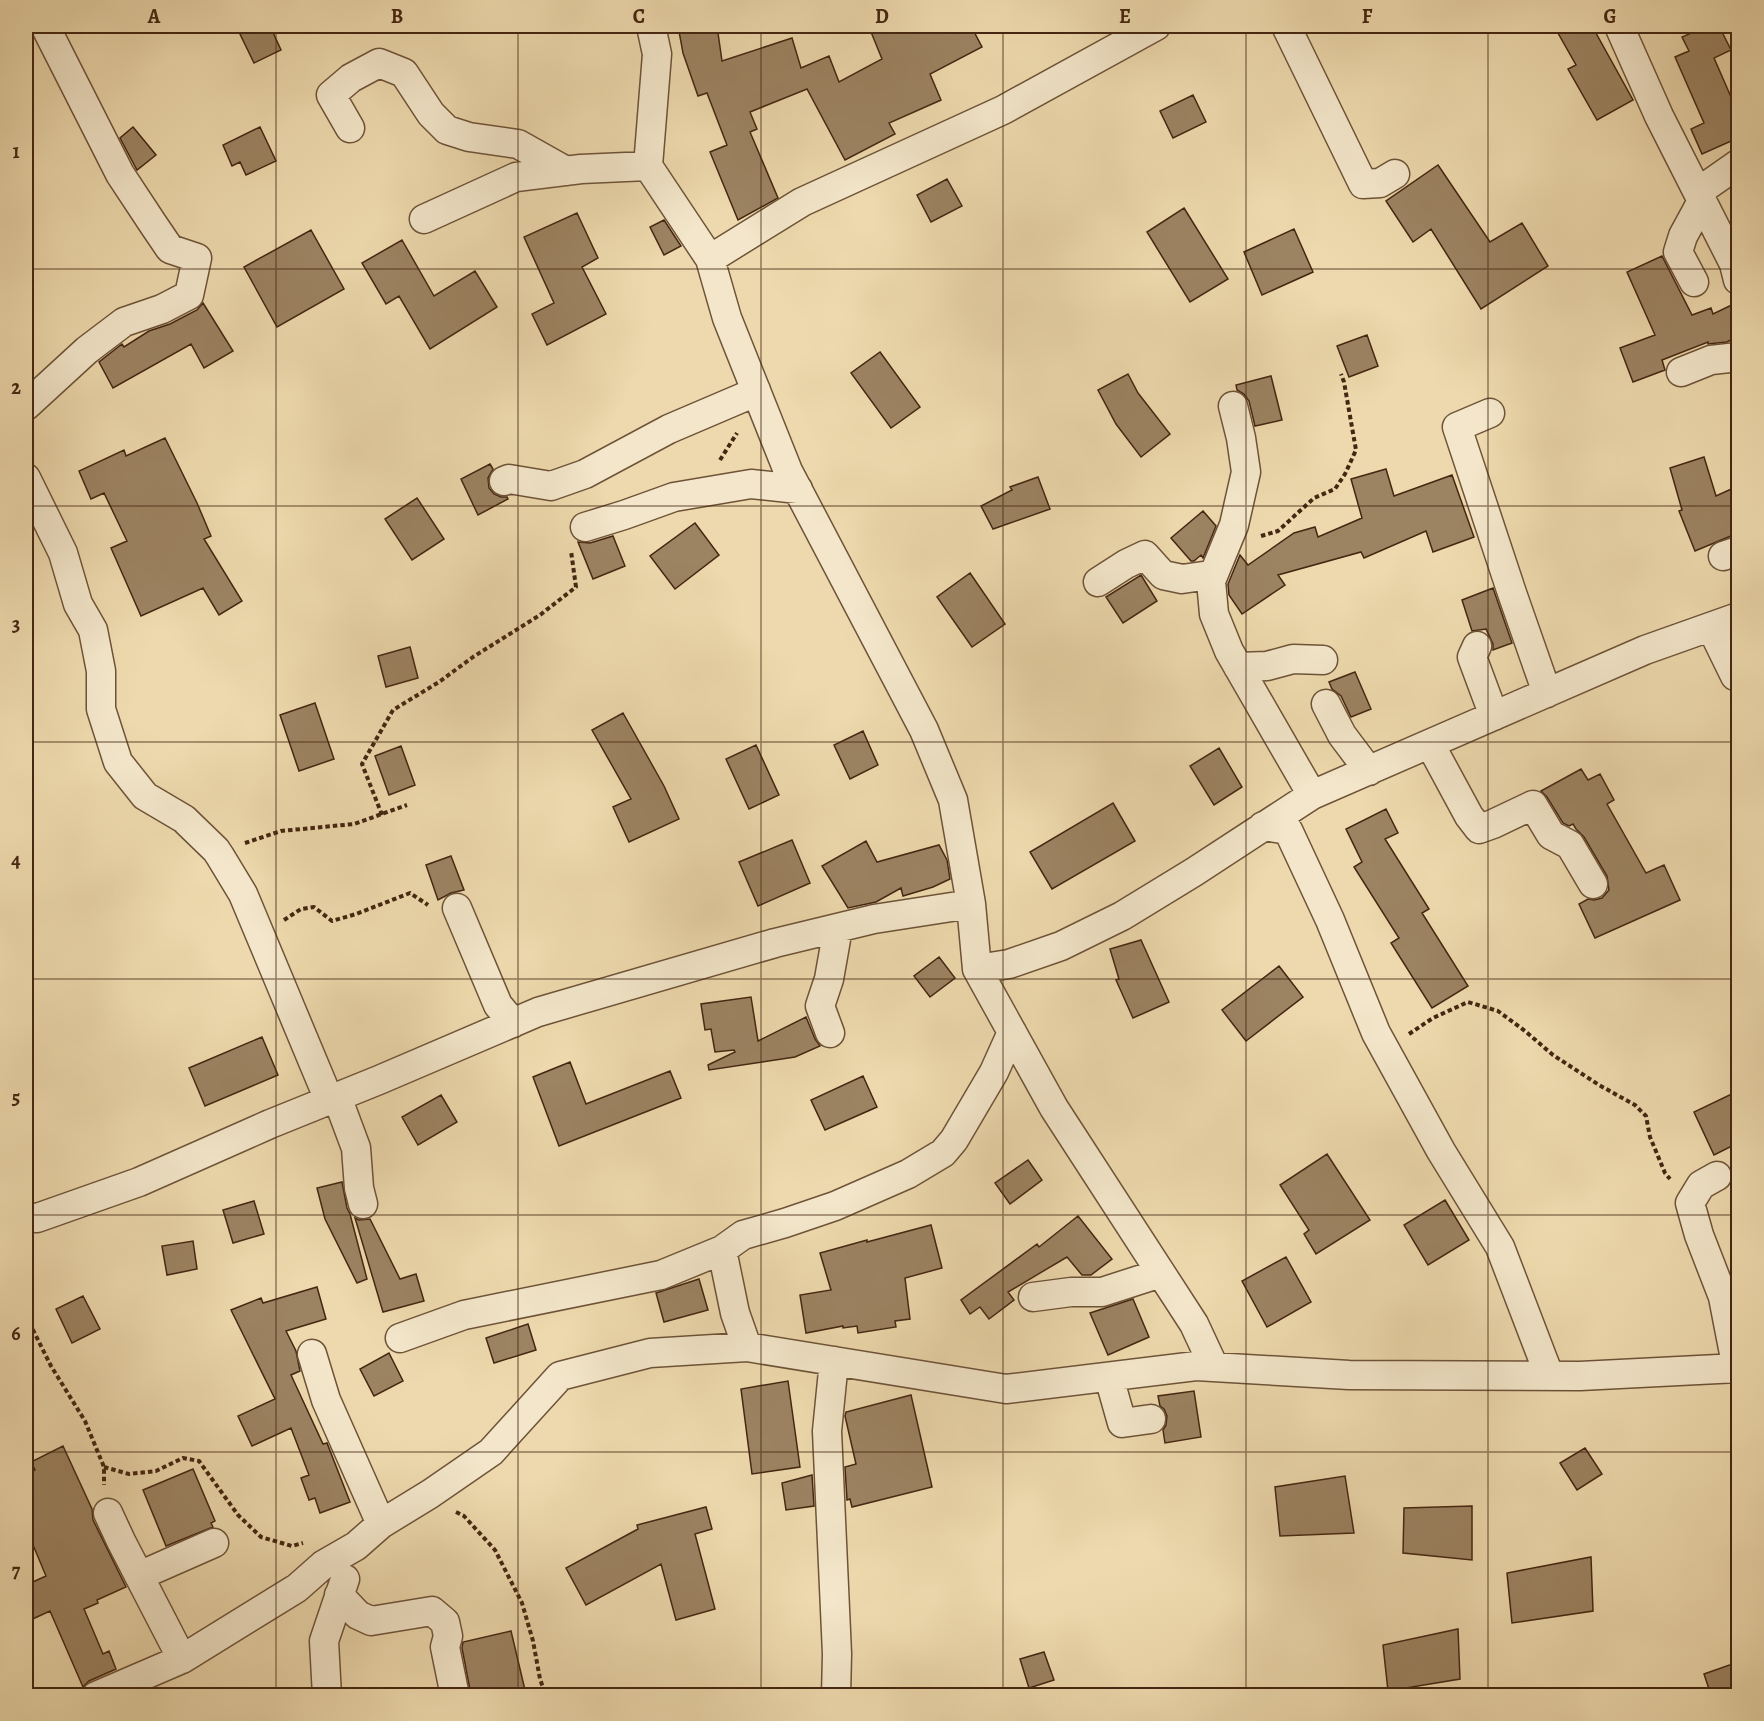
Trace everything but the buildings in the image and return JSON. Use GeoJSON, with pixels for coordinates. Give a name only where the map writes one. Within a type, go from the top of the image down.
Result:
{"type":"FeatureCollection","features":[{"type":"Feature","properties":{"kind":"street"},"geometry":{"type":"LineString","coordinates":[[26,406],[87,350],[124,322],[162,309],[189,295],[197,258],[171,249],[131,191],[100,136],[45,26]]}},
{"type":"Feature","properties":{"kind":"street"},"geometry":{"type":"LineString","coordinates":[[651,26],[657,54],[648,166],[710,259],[750,393],[788,471],[924,730],[953,800],[971,904],[977,969],[1054,1108],[1194,1324],[1214,1367]]}},
{"type":"Feature","properties":{"kind":"street"},"geometry":{"type":"LineString","coordinates":[[710,259],[802,202],[1003,110],[1156,26]]}},
{"type":"Feature","properties":{"kind":"street"},"geometry":{"type":"LineString","coordinates":[[1286,26],[1363,184],[1380,183],[1395,174]]}},
{"type":"Feature","properties":{"kind":"street"},"geometry":{"type":"LineString","coordinates":[[1619,26],[1659,116],[1700,197],[1729,229],[1738,280]]}},
{"type":"Feature","properties":{"kind":"street"},"geometry":{"type":"LineString","coordinates":[[350,128],[331,95],[351,78],[379,63],[404,73],[431,114],[447,130],[469,137],[518,144],[566,171]]}},
{"type":"Feature","properties":{"kind":"street"},"geometry":{"type":"LineString","coordinates":[[1694,282],[1678,252],[1683,236],[1700,197],[1738,164]]}},
{"type":"Feature","properties":{"kind":"street"},"geometry":{"type":"LineString","coordinates":[[424,219],[516,177],[566,171],[648,166]]}},
{"type":"Feature","properties":{"kind":"street"},"geometry":{"type":"LineString","coordinates":[[1681,372],[1711,360],[1738,357]]}},
{"type":"Feature","properties":{"kind":"street"},"geometry":{"type":"LineString","coordinates":[[504,481],[509,479],[551,486],[585,474],[669,429],[750,393]]}},
{"type":"Feature","properties":{"kind":"street"},"geometry":{"type":"LineString","coordinates":[[1233,406],[1246,472],[1234,525],[1211,581],[1214,614],[1229,651],[1312,795]]}},
{"type":"Feature","properties":{"kind":"street"},"geometry":{"type":"LineString","coordinates":[[1490,413],[1457,427],[1547,693]]}},
{"type":"Feature","properties":{"kind":"street"},"geometry":{"type":"LineString","coordinates":[[26,478],[63,553],[78,604],[93,630],[101,671],[101,709],[118,762],[145,796],[184,819],[216,850],[243,894],[356,1148],[359,1188],[363,1204]]}},
{"type":"Feature","properties":{"kind":"street"},"geometry":{"type":"LineString","coordinates":[[585,526],[674,497],[751,484],[798,489]]}},
{"type":"Feature","properties":{"kind":"street"},"geometry":{"type":"LineString","coordinates":[[1098,582],[1145,555],[1163,575],[1182,579],[1203,576],[1211,581]]}},
{"type":"Feature","properties":{"kind":"street"},"geometry":{"type":"LineString","coordinates":[[977,969],[1009,964],[1061,946],[1122,916],[1312,795],[1645,650],[1738,617]]}},
{"type":"Feature","properties":{"kind":"street"},"geometry":{"type":"LineString","coordinates":[[1711,627],[1736,676],[1738,675]]}},
{"type":"Feature","properties":{"kind":"street"},"geometry":{"type":"LineString","coordinates":[[1477,646],[1472,657],[1494,716]]}},
{"type":"Feature","properties":{"kind":"street"},"geometry":{"type":"LineString","coordinates":[[1238,667],[1268,666],[1293,659],[1323,660]]}},
{"type":"Feature","properties":{"kind":"street"},"geometry":{"type":"LineString","coordinates":[[1326,704],[1342,735],[1369,771]]}},
{"type":"Feature","properties":{"kind":"street"},"geometry":{"type":"LineString","coordinates":[[1430,744],[1469,816],[1479,829],[1533,805],[1551,835],[1570,844],[1593,884]]}},
{"type":"Feature","properties":{"kind":"street"},"geometry":{"type":"LineString","coordinates":[[1263,826],[1288,830],[1330,920],[1376,1033],[1441,1151],[1500,1247],[1549,1375]]}},
{"type":"Feature","properties":{"kind":"street"},"geometry":{"type":"LineString","coordinates":[[26,1217],[37,1218],[139,1182],[270,1124],[538,1012],[775,943],[874,919],[971,904]]}},
{"type":"Feature","properties":{"kind":"street"},"geometry":{"type":"LineString","coordinates":[[457,908],[498,1005],[513,1023]]}},
{"type":"Feature","properties":{"kind":"street"},"geometry":{"type":"LineString","coordinates":[[830,1033],[820,1006],[838,928]]}},
{"type":"Feature","properties":{"kind":"street"},"geometry":{"type":"LineString","coordinates":[[400,1338],[464,1316],[661,1275],[722,1250],[743,1235],[835,1206],[908,1173],[943,1153],[954,1140],[994,1072],[1012,1032]]}},
{"type":"Feature","properties":{"kind":"street"},"geometry":{"type":"LineString","coordinates":[[96,1695],[182,1659],[297,1588],[323,1565],[356,1546],[381,1524],[491,1452],[560,1376],[650,1353],[747,1347],[1006,1389],[1196,1366],[1349,1375],[1580,1376],[1738,1369],[1723,1297],[1699,1235],[1690,1203],[1701,1185],[1717,1176]]}},
{"type":"Feature","properties":{"kind":"street"},"geometry":{"type":"LineString","coordinates":[[722,1250],[735,1313],[747,1347]]}},
{"type":"Feature","properties":{"kind":"street"},"geometry":{"type":"LineString","coordinates":[[1033,1297],[1071,1292],[1102,1292],[1161,1273]]}},
{"type":"Feature","properties":{"kind":"street"},"geometry":{"type":"LineString","coordinates":[[312,1354],[326,1400],[381,1524]]}},
{"type":"Feature","properties":{"kind":"street"},"geometry":{"type":"LineString","coordinates":[[834,1361],[828,1431],[837,1654],[836,1695]]}},
{"type":"Feature","properties":{"kind":"street"},"geometry":{"type":"LineString","coordinates":[[1109,1377],[1122,1423],[1151,1419]]}},
{"type":"Feature","properties":{"kind":"street"},"geometry":{"type":"LineString","coordinates":[[108,1513],[182,1659]]}},
{"type":"Feature","properties":{"kind":"street"},"geometry":{"type":"LineString","coordinates":[[139,1576],[214,1543]]}},
{"type":"Feature","properties":{"kind":"street"},"geometry":{"type":"LineString","coordinates":[[327,1695],[324,1641],[356,1546]]}},
{"type":"Feature","properties":{"kind":"street"},"geometry":{"type":"LineString","coordinates":[[339,1595],[358,1615],[371,1621],[432,1611],[445,1622],[448,1636],[444,1647],[455,1695]]}},
{"type":"Feature","properties":{"kind":"path"},"geometry":{"type":"LineString","coordinates":[[1234,525],[1255,537],[1278,531],[1314,498],[1335,489],[1346,474],[1356,450],[1341,374]]}},
{"type":"Feature","properties":{"kind":"path"},"geometry":{"type":"LineString","coordinates":[[686,495],[717,464],[743,423],[750,393]]}},
{"type":"Feature","properties":{"kind":"path"},"geometry":{"type":"LineString","coordinates":[[382,815],[362,764],[393,710],[540,615],[576,587],[571,556],[572,532],[585,526]]}},
{"type":"Feature","properties":{"kind":"path"},"geometry":{"type":"LineString","coordinates":[[220,856],[248,841],[282,831],[354,824],[406,805]]}},
{"type":"Feature","properties":{"kind":"path"},"geometry":{"type":"LineString","coordinates":[[259,933],[275,926],[301,909],[314,907],[332,921],[410,893],[435,910],[457,908]]}},
{"type":"Feature","properties":{"kind":"path"},"geometry":{"type":"LineString","coordinates":[[1397,1069],[1402,1039],[1433,1018],[1468,1002],[1498,1011],[1553,1055],[1635,1105],[1646,1116],[1650,1137],[1665,1173],[1690,1203]]}},
{"type":"Feature","properties":{"kind":"path"},"geometry":{"type":"LineString","coordinates":[[26,1316],[51,1366],[85,1421],[104,1467],[103,1492],[108,1513]]}},
{"type":"Feature","properties":{"kind":"path"},"geometry":{"type":"LineString","coordinates":[[104,1467],[129,1474],[156,1471],[183,1458],[199,1461],[238,1515],[261,1537],[292,1546],[314,1540]]}},
{"type":"Feature","properties":{"kind":"path"},"geometry":{"type":"LineString","coordinates":[[414,1503],[449,1509],[464,1516],[495,1550],[522,1604],[546,1695]]}}]}
